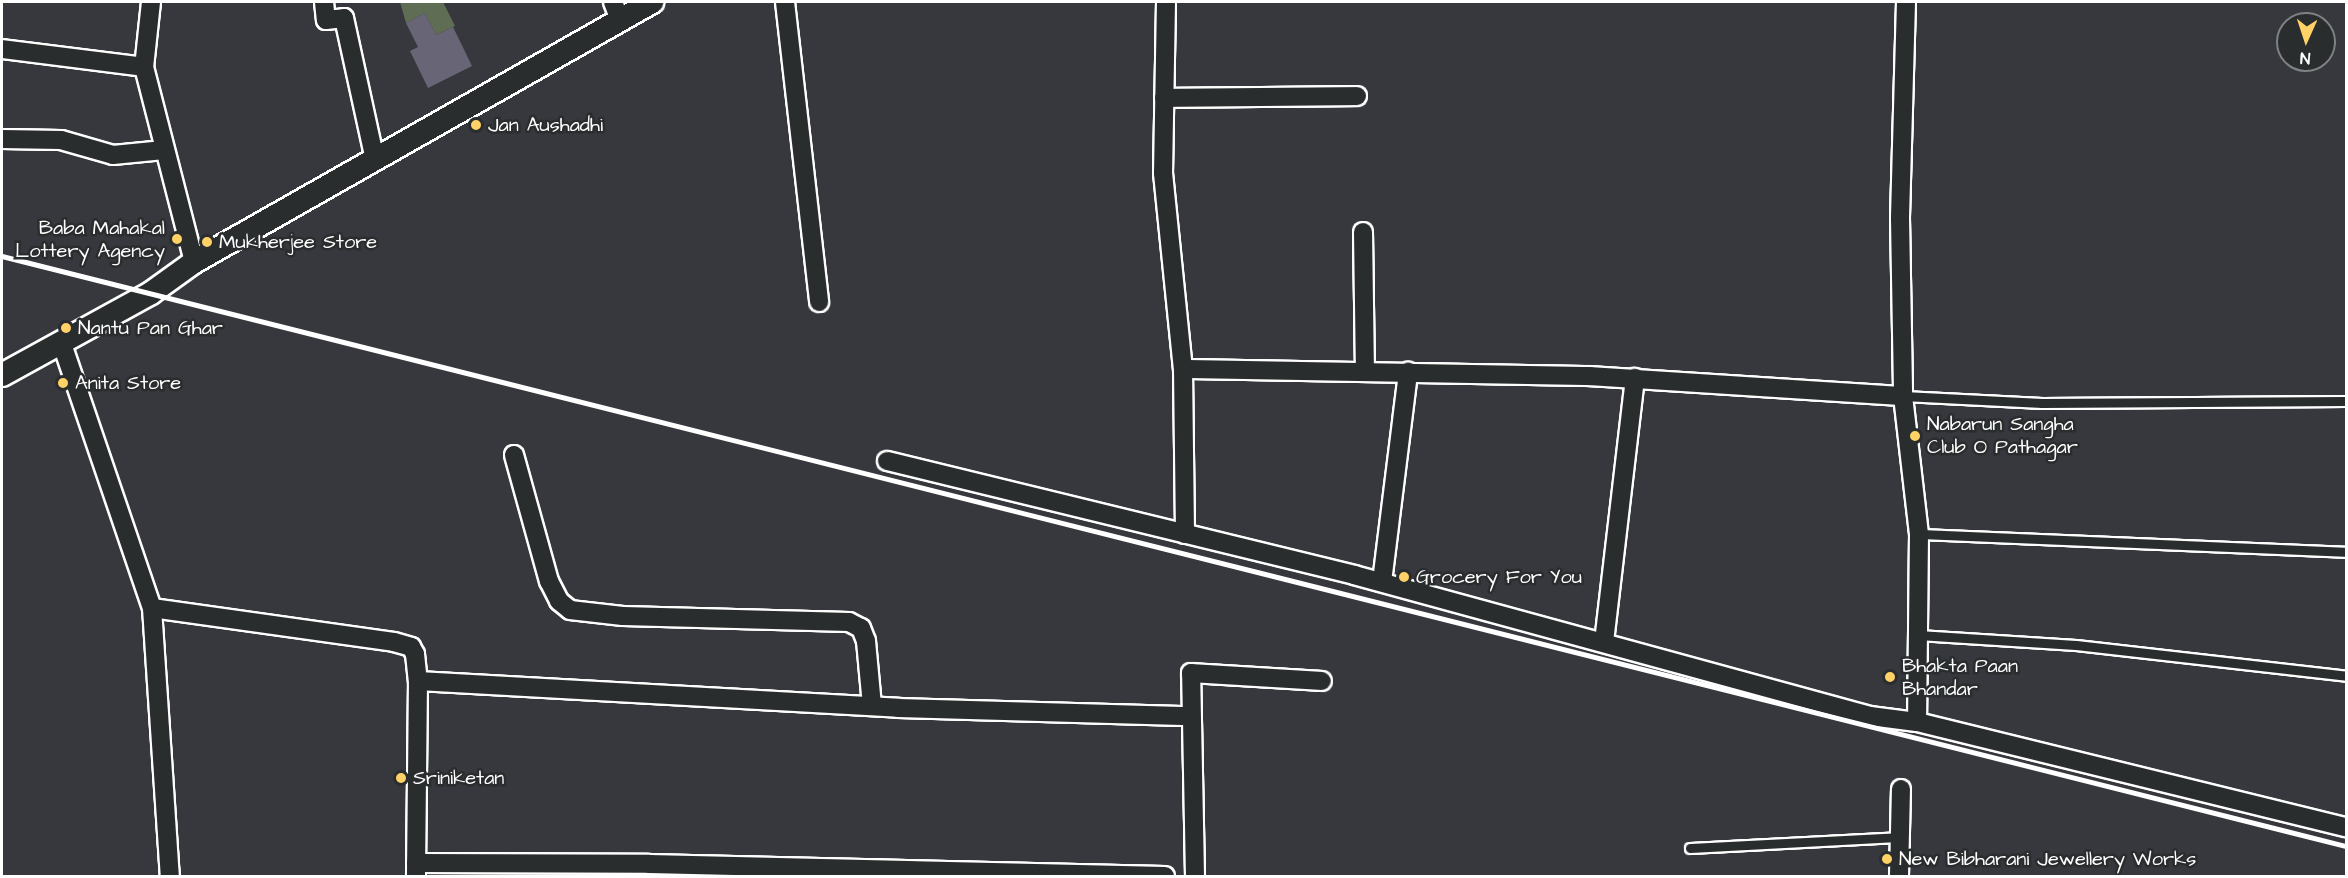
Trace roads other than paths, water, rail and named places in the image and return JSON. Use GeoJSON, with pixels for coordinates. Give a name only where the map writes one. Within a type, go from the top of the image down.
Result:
{"type":"FeatureCollection","features":[{"type":"Feature","properties":{"kind":"street"},"geometry":{"type":"LineString","coordinates":[[151,2],[144,67],[194,262]]}},
{"type":"Feature","properties":{"kind":"street"},"geometry":{"type":"LineString","coordinates":[[324,2],[326,20],[344,18],[375,160]]}},
{"type":"Feature","properties":{"kind":"street"},"geometry":{"type":"LineString","coordinates":[[2,375],[151,293],[194,262],[375,160],[616,10],[652,2]]}},
{"type":"Feature","properties":{"kind":"street"},"geometry":{"type":"LineString","coordinates":[[785,2],[819,302]]}},
{"type":"Feature","properties":{"kind":"street"},"geometry":{"type":"LineString","coordinates":[[1166,2],[1163,173],[1183,369],[1185,534]]}},
{"type":"Feature","properties":{"kind":"street"},"geometry":{"type":"LineString","coordinates":[[1906,2],[1900,218],[1903,396],[1919,534],[1917,722]]}},
{"type":"Feature","properties":{"kind":"street"},"geometry":{"type":"LineString","coordinates":[[2,49],[144,67]]}},
{"type":"Feature","properties":{"kind":"street"},"geometry":{"type":"LineString","coordinates":[[1164,98],[1357,96]]}},
{"type":"Feature","properties":{"kind":"street"},"geometry":{"type":"LineString","coordinates":[[2,139],[61,140],[113,154],[165,150]]}},
{"type":"Feature","properties":{"kind":"street"},"geometry":{"type":"LineString","coordinates":[[1363,232],[1365,371]]}},
{"type":"Feature","properties":{"kind":"street"},"geometry":{"type":"LineString","coordinates":[[61,341],[152,608],[170,876]]}},
{"type":"Feature","properties":{"kind":"street"},"geometry":{"type":"LineString","coordinates":[[1183,369],[1635,378],[1903,396]]}},
{"type":"Feature","properties":{"kind":"street"},"geometry":{"type":"LineString","coordinates":[[1382,582],[1408,372]]}},
{"type":"Feature","properties":{"kind":"street"},"geometry":{"type":"LineString","coordinates":[[1604,642],[1635,378]]}},
{"type":"Feature","properties":{"kind":"street"},"geometry":{"type":"LineString","coordinates":[[514,455],[549,581],[558,601],[570,610],[623,616],[849,622],[861,628],[866,641],[872,706]]}},
{"type":"Feature","properties":{"kind":"street"},"geometry":{"type":"LineString","coordinates":[[887,461],[1382,582],[1870,716],[1917,722],[2346,827]]}},
{"type":"Feature","properties":{"kind":"street"},"geometry":{"type":"LineString","coordinates":[[152,608],[404,643],[415,654],[418,681],[416,870],[650,870],[1165,876]]}},
{"type":"Feature","properties":{"kind":"street"},"geometry":{"type":"LineString","coordinates":[[1195,876],[1191,673],[1322,681]]}},
{"type":"Feature","properties":{"kind":"street"},"geometry":{"type":"LineString","coordinates":[[418,681],[872,706],[1191,716]]}},
{"type":"Feature","properties":{"kind":"street"},"geometry":{"type":"LineString","coordinates":[[1899,876],[1898,837],[1901,789]]}},
{"type":"Feature","properties":{"kind":"lane"},"geometry":{"type":"LineString","coordinates":[[1903,396],[2042,403],[2346,401]]}},
{"type":"Feature","properties":{"kind":"lane"},"geometry":{"type":"LineString","coordinates":[[1919,534],[2346,552]]}},
{"type":"Feature","properties":{"kind":"lane"},"geometry":{"type":"LineString","coordinates":[[1918,635],[2076,645],[2346,676]]}},
{"type":"Feature","properties":{"kind":"lane"},"geometry":{"type":"LineString","coordinates":[[1690,848],[1898,837]]}},
{"type":"Feature","properties":{"kind":"railway"},"geometry":{"type":"LineString","coordinates":[[2,256],[2346,846]]}},
{"type":"Feature","properties":{"kind":"place","name":"Jan Aushadhi"},"geometry":{"type":"Point","coordinates":[476,125]}},
{"type":"Feature","properties":{"kind":"place","name":"Baba Mahakal Lottery Agency"},"geometry":{"type":"Point","coordinates":[177,239]}},
{"type":"Feature","properties":{"kind":"place","name":"Mukherjee Store"},"geometry":{"type":"Point","coordinates":[207,242]}},
{"type":"Feature","properties":{"kind":"place","name":"Nantu Pan Ghar"},"geometry":{"type":"Point","coordinates":[66,328]}},
{"type":"Feature","properties":{"kind":"place","name":"Anita Store"},"geometry":{"type":"Point","coordinates":[63,383]}},
{"type":"Feature","properties":{"kind":"place","name":"Nabarun Sangha Club O Pathagar"},"geometry":{"type":"Point","coordinates":[1915,436]}},
{"type":"Feature","properties":{"kind":"place","name":"Grocery For You"},"geometry":{"type":"Point","coordinates":[1404,577]}},
{"type":"Feature","properties":{"kind":"place","name":"Bhakta Paan Bhandar"},"geometry":{"type":"Point","coordinates":[1890,677]}},
{"type":"Feature","properties":{"kind":"place","name":"Sriniketan"},"geometry":{"type":"Point","coordinates":[401,778]}},
{"type":"Feature","properties":{"kind":"place","name":"New Bibharani Jewellery Works"},"geometry":{"type":"Point","coordinates":[1887,859]}}]}
